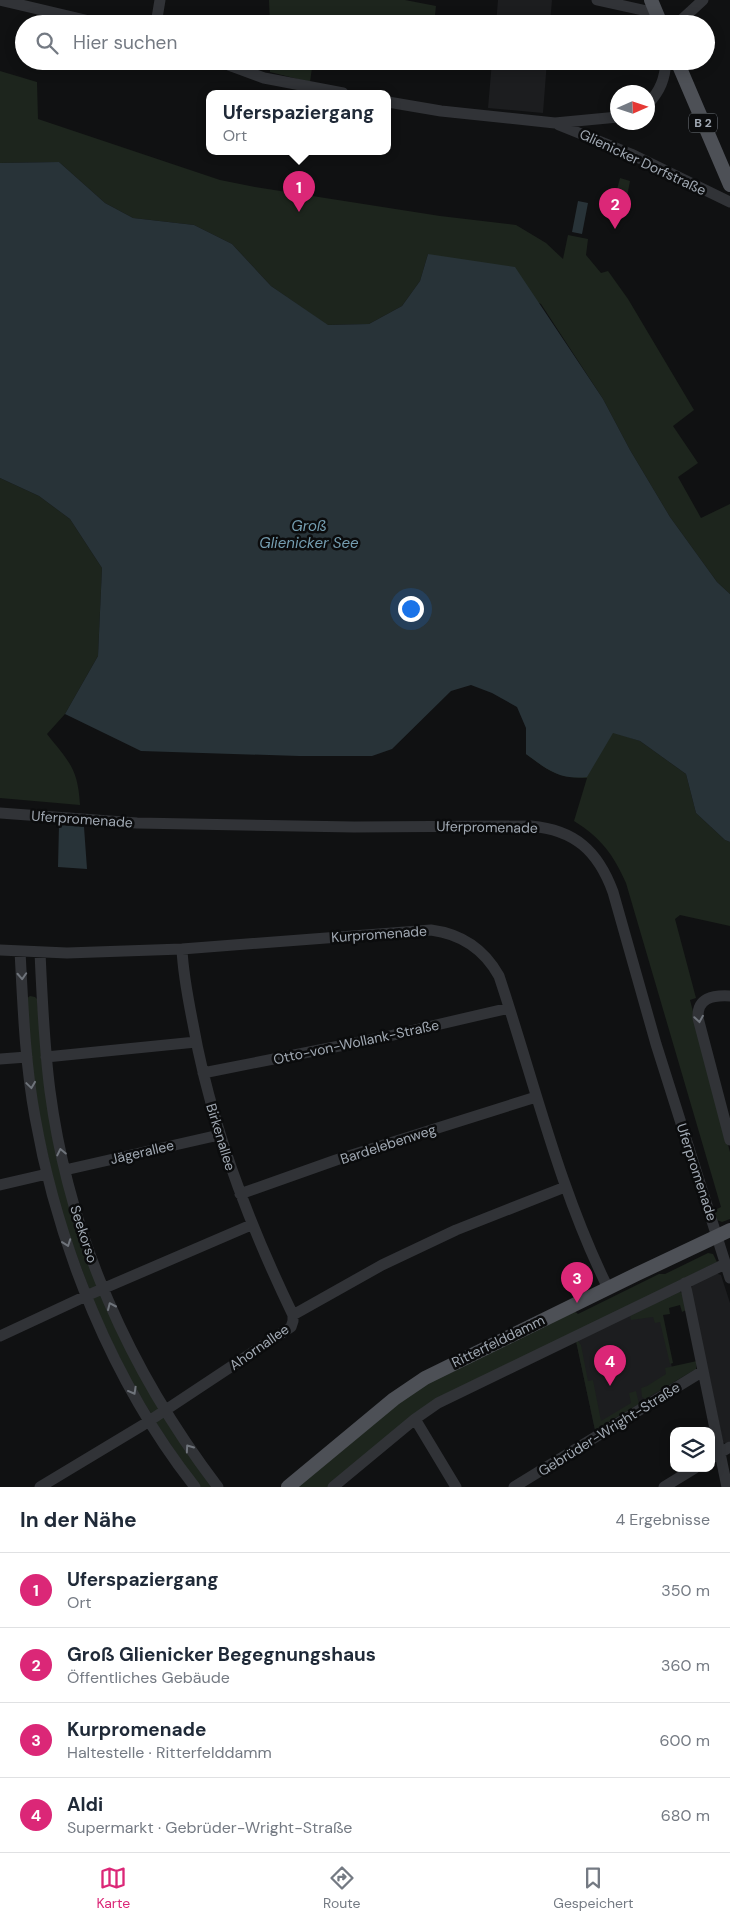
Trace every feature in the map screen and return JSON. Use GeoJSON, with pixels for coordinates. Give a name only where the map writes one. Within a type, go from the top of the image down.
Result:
{"type":"FeatureCollection","features":[{"type":"Feature","properties":{"kind":"main road","name":"B 2"},"geometry":{"type":"LineString","coordinates":[[680,70],[730,185]]}},
{"type":"Feature","properties":{"kind":"main road","name":"Ritterfelddamm"},"geometry":{"type":"LineString","coordinates":[[288,1487],[410,1387],[442,1368],[730,1230]]}},
{"type":"Feature","properties":{"kind":"street"},"geometry":{"type":"LineString","coordinates":[[0,0],[64,15]]}},
{"type":"Feature","properties":{"kind":"street"},"geometry":{"type":"LineString","coordinates":[[158,15],[160,0]]}},
{"type":"Feature","properties":{"kind":"street"},"geometry":{"type":"LineString","coordinates":[[597,0],[656,12]]}},
{"type":"Feature","properties":{"kind":"street"},"geometry":{"type":"LineString","coordinates":[[687,15],[703,0]]}},
{"type":"Feature","properties":{"kind":"street"},"geometry":{"type":"LineString","coordinates":[[242,70],[264,78],[327,90]]}},
{"type":"Feature","properties":{"kind":"street"},"geometry":{"type":"LineString","coordinates":[[655,95],[665,75],[665,70]]}},
{"type":"Feature","properties":{"kind":"street","name":"Glienicker Dorfstraße"},"geometry":{"type":"LineString","coordinates":[[391,103],[441,111],[555,123],[610,118]]}},
{"type":"Feature","properties":{"kind":"street","name":"Glienicker Dorfstraße"},"geometry":{"type":"LineString","coordinates":[[555,123],[631,154],[730,202]]}},
{"type":"Feature","properties":{"kind":"street","name":"Uferpromenade"},"geometry":{"type":"LineString","coordinates":[[0,813],[147,823],[354,827],[532,826],[550,828],[575,838],[598,861],[611,886],[656,1044],[730,1278]]}},
{"type":"Feature","properties":{"kind":"street","name":"Kurpromenade"},"geometry":{"type":"LineString","coordinates":[[0,950],[40,952],[182,949],[415,931],[442,931],[471,943],[487,958],[498,976],[565,1187],[594,1260],[608,1288]]}},
{"type":"Feature","properties":{"kind":"street","name":"Birkenallee"},"geometry":{"type":"LineString","coordinates":[[182,949],[186,984],[202,1073],[219,1135],[251,1224],[293,1315]]}},
{"type":"Feature","properties":{"kind":"street","name":"Seekorso"},"geometry":{"type":"LineString","coordinates":[[20,951],[27,1057],[35,1116],[47,1174],[64,1236],[86,1296],[116,1361],[149,1421],[195,1487]]}},
{"type":"Feature","properties":{"kind":"street","name":"Seekorso"},"geometry":{"type":"LineString","coordinates":[[40,952],[46,1057],[53,1113],[65,1170],[83,1234],[103,1289],[132,1352],[165,1411],[218,1487]]}},
{"type":"Feature","properties":{"kind":"street"},"geometry":{"type":"LineString","coordinates":[[730,996],[719,995],[702,1002],[698,1008],[698,1018],[730,1140]]}},
{"type":"Feature","properties":{"kind":"street","name":"Otto-von-Wollank-Straße"},"geometry":{"type":"LineString","coordinates":[[202,1073],[385,1037],[509,1008]]}},
{"type":"Feature","properties":{"kind":"street"},"geometry":{"type":"LineString","coordinates":[[46,1057],[196,1042]]}},
{"type":"Feature","properties":{"kind":"street"},"geometry":{"type":"LineString","coordinates":[[0,1059],[27,1057]]}},
{"type":"Feature","properties":{"kind":"street","name":"Bardelebenweg"},"geometry":{"type":"LineString","coordinates":[[240,1194],[336,1160],[536,1097]]}},
{"type":"Feature","properties":{"kind":"street","name":"Jägerallee"},"geometry":{"type":"LineString","coordinates":[[65,1170],[219,1135]]}},
{"type":"Feature","properties":{"kind":"street"},"geometry":{"type":"LineString","coordinates":[[0,1185],[47,1174]]}},
{"type":"Feature","properties":{"kind":"street","name":"Ahornallee"},"geometry":{"type":"LineString","coordinates":[[40,1487],[165,1411],[291,1327],[293,1315],[382,1265],[456,1230],[565,1187]]}},
{"type":"Feature","properties":{"kind":"street"},"geometry":{"type":"LineString","coordinates":[[0,1336],[251,1224]]}},
{"type":"Feature","properties":{"kind":"street"},"geometry":{"type":"LineString","coordinates":[[334,1487],[414,1419],[438,1403],[725,1264]]}},
{"type":"Feature","properties":{"kind":"street"},"geometry":{"type":"LineString","coordinates":[[684,1283],[727,1487]]}},
{"type":"Feature","properties":{"kind":"street","name":"Gebrüder-Wright-Straße"},"geometry":{"type":"LineString","coordinates":[[514,1487],[703,1371]]}},
{"type":"Feature","properties":{"kind":"street"},"geometry":{"type":"LineString","coordinates":[[414,1419],[456,1487]]}},
{"type":"Feature","properties":{"kind":"street"},"geometry":{"type":"LineString","coordinates":[[664,1487],[688,1472]]}},
{"type":"Feature","properties":{"kind":"shaded area"},"geometry":{"type":"Polygon","coordinates":[[[269,0],[405,0],[436,6],[435,15],[270,15],[269,0]]]}},
{"type":"Feature","properties":{"kind":"shaded area"},"geometry":{"type":"Polygon","coordinates":[[[498,0],[552,0],[551,15],[497,15],[498,0]]]}},
{"type":"Feature","properties":{"kind":"shaded area"},"geometry":{"type":"Polygon","coordinates":[[[270,70],[312,70],[310,82],[270,72],[270,70]]]}},
{"type":"Feature","properties":{"kind":"shaded area"},"geometry":{"type":"Polygon","coordinates":[[[491,70],[546,70],[543,113],[488,108],[491,70]]]}},
{"type":"Feature","properties":{"kind":"shaded area"},"geometry":{"type":"Polygon","coordinates":[[[0,71],[37,82],[38,119],[220,180],[440,216],[516,225],[546,243],[563,259],[568,235],[588,239],[586,255],[601,273],[608,271],[628,299],[694,410],[673,426],[698,463],[678,477],[701,518],[730,504],[730,594],[717,582],[670,517],[630,450],[603,399],[541,304],[428,254],[420,281],[402,306],[369,324],[327,325],[271,286],[232,244],[194,225],[133,218],[105,203],[59,162],[0,163],[0,71]]]}},
{"type":"Feature","properties":{"kind":"shaded area"},"geometry":{"type":"Polygon","coordinates":[[[620,178],[630,181],[625,207],[613,205],[620,178]]]}},
{"type":"Feature","properties":{"kind":"shaded area"},"geometry":{"type":"Polygon","coordinates":[[[0,478],[39,496],[70,519],[102,568],[98,656],[65,714],[47,734],[71,766],[77,782],[80,805],[0,798],[0,478]]]}},
{"type":"Feature","properties":{"kind":"shaded area"},"geometry":{"type":"Polygon","coordinates":[[[586,723],[640,741],[686,774],[696,813],[725,840],[730,842],[730,926],[680,915],[675,919],[696,998],[690,1000],[730,1152],[730,1219],[722,1222],[717,1220],[713,1211],[721,1207],[626,883],[611,855],[599,840],[574,821],[587,778],[561,775],[541,765],[526,754],[586,723]]]}},
{"type":"Feature","properties":{"kind":"shaded area"},"geometry":{"type":"Polygon","coordinates":[[[30,996],[37,999],[42,1055],[98,1285],[90,1291],[61,1214],[36,1102],[26,999],[30,996]]]}},
{"type":"Feature","properties":{"kind":"shaded area"},"geometry":{"type":"Polygon","coordinates":[[[708,1253],[713,1254],[717,1262],[438,1400],[329,1487],[296,1487],[416,1388],[573,1310],[578,1314],[659,1274],[665,1274],[708,1253]]]}},
{"type":"Feature","properties":{"kind":"shaded area"},"geometry":{"type":"Polygon","coordinates":[[[716,1273],[721,1275],[730,1303],[730,1441],[727,1444],[723,1442],[691,1290],[693,1284],[716,1273]]]}},
{"type":"Feature","properties":{"kind":"shaded area"},"geometry":{"type":"Polygon","coordinates":[[[679,1291],[683,1294],[686,1310],[682,1312],[680,1305],[669,1308],[670,1314],[663,1315],[673,1363],[670,1364],[660,1322],[655,1323],[653,1317],[631,1320],[630,1316],[679,1291]]]}},
{"type":"Feature","properties":{"kind":"shaded area"},"geometry":{"type":"Polygon","coordinates":[[[100,1294],[160,1409],[152,1415],[130,1380],[91,1297],[100,1294]]]}},
{"type":"Feature","properties":{"kind":"shaded area"},"geometry":{"type":"Polygon","coordinates":[[[658,1302],[675,1382],[595,1430],[576,1341],[658,1302]]]}},
{"type":"Feature","properties":{"kind":"shaded area"},"geometry":{"type":"Polygon","coordinates":[[[576,1341],[581,1345],[588,1381],[593,1380],[601,1421],[631,1403],[629,1393],[636,1391],[639,1404],[595,1430],[576,1341]]]}},
{"type":"Feature","properties":{"kind":"shaded area"},"geometry":{"type":"Polygon","coordinates":[[[697,1361],[696,1369],[645,1399],[642,1397],[641,1388],[666,1374],[665,1368],[697,1361]]]}},
{"type":"Feature","properties":{"kind":"shaded area"},"geometry":{"type":"Polygon","coordinates":[[[163,1415],[214,1487],[199,1487],[155,1421],[163,1415]]]}},
{"type":"Feature","properties":{"kind":"water","name":"Groß Glienicker See"},"geometry":{"type":"Polygon","coordinates":[[[59,162],[105,203],[133,218],[194,225],[232,244],[271,286],[328,325],[369,324],[402,306],[420,281],[428,254],[515,267],[603,399],[630,450],[670,517],[717,582],[730,594],[730,842],[725,840],[696,813],[686,774],[640,741],[613,733],[587,777],[577,778],[554,773],[526,754],[526,728],[517,707],[492,693],[471,685],[451,691],[392,749],[372,756],[299,756],[141,751],[65,714],[98,656],[102,568],[70,519],[39,496],[0,478],[0,163],[59,162]]]}},
{"type":"Feature","properties":{"kind":"water"},"geometry":{"type":"Polygon","coordinates":[[[578,201],[588,203],[582,234],[572,232],[578,201]]]}},
{"type":"Feature","properties":{"kind":"water"},"geometry":{"type":"Polygon","coordinates":[[[59,825],[84,827],[87,869],[58,867],[59,825]]]}},
{"type":"Feature","properties":{"kind":"place","name":"Uferspaziergang"},"geometry":{"type":"Point","coordinates":[299,212]}},
{"type":"Feature","properties":{"kind":"place","name":"Groß Glienicker Begegnungshaus"},"geometry":{"type":"Point","coordinates":[615,229]}},
{"type":"Feature","properties":{"kind":"place","name":"Kurpromenade"},"geometry":{"type":"Point","coordinates":[577,1303]}},
{"type":"Feature","properties":{"kind":"place","name":"Aldi"},"geometry":{"type":"Point","coordinates":[610,1386]}}]}
